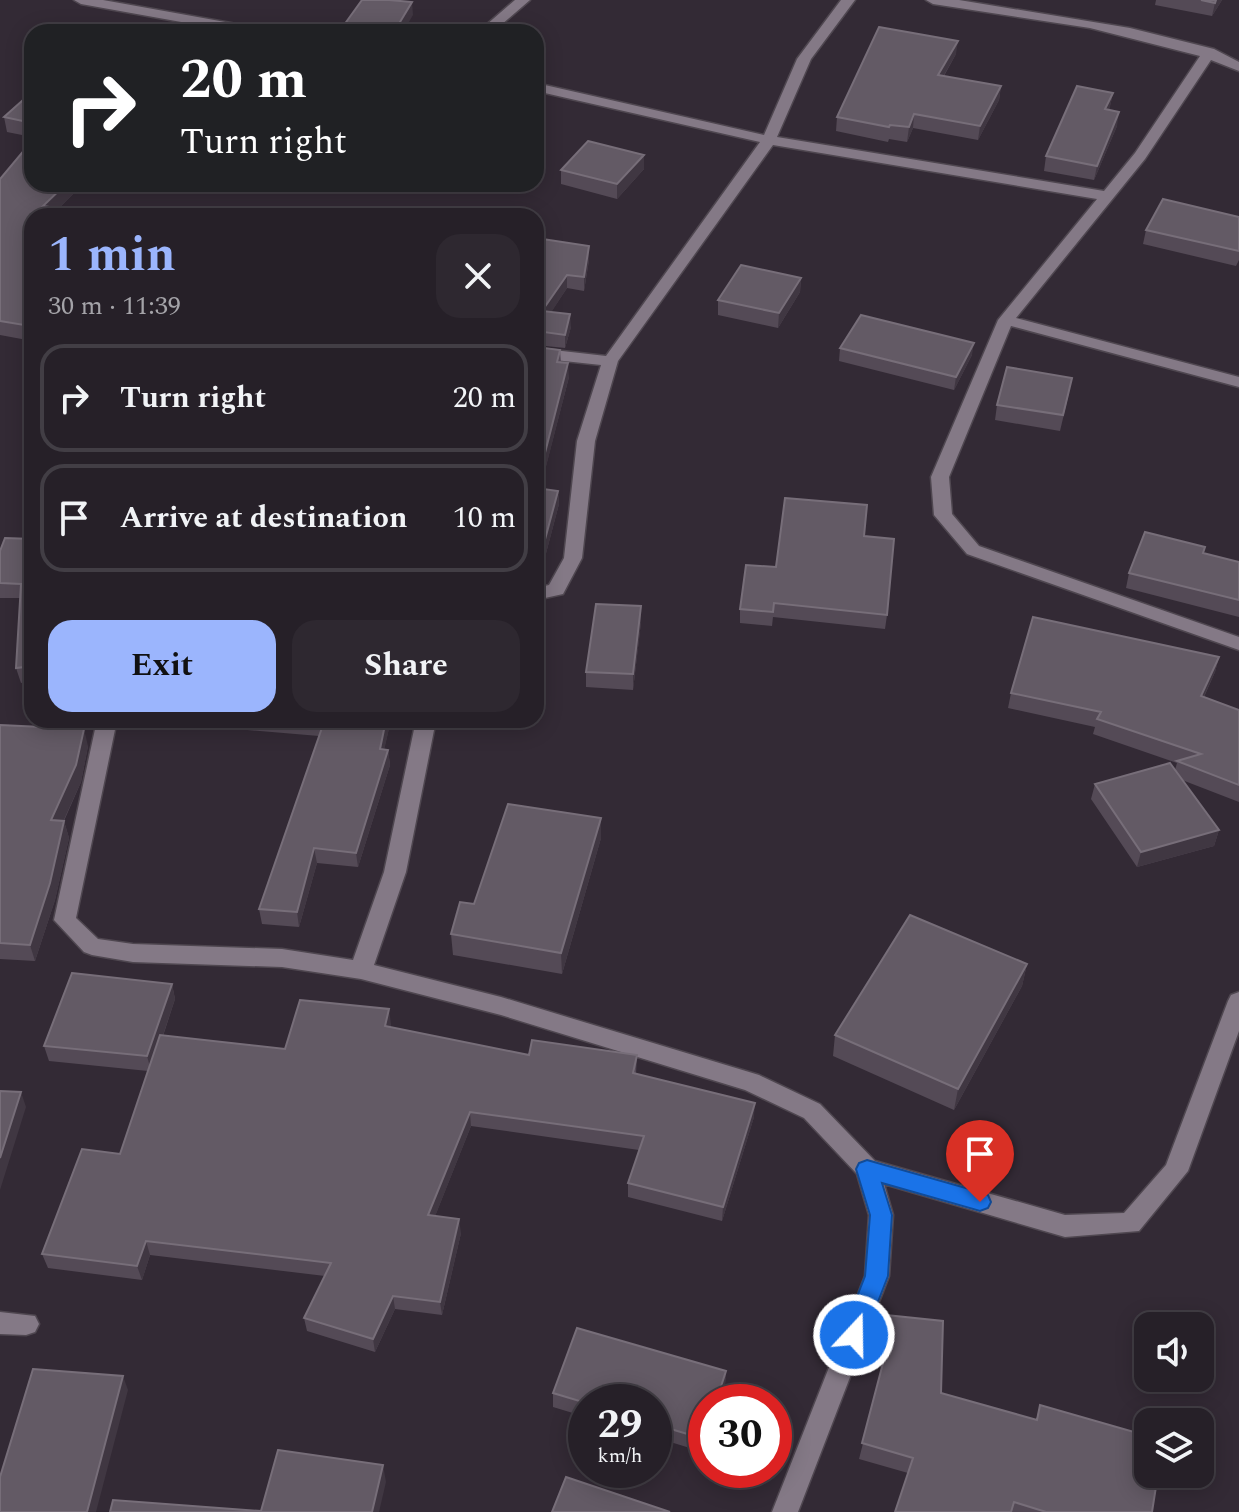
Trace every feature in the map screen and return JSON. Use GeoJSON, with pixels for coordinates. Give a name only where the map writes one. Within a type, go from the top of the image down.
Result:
{"type":"FeatureCollection","features":[{"type":"Feature","properties":{"kind":"street"},"geometry":{"type":"LineString","coordinates":[[81,0],[214,24]]}},
{"type":"Feature","properties":{"kind":"street"},"geometry":{"type":"LineString","coordinates":[[494,24],[523,0]]}},
{"type":"Feature","properties":{"kind":"street"},"geometry":{"type":"LineString","coordinates":[[544,592],[556,590],[573,558],[586,441],[610,361],[769,140],[804,59],[848,0]]}},
{"type":"Feature","properties":{"kind":"street"},"geometry":{"type":"LineString","coordinates":[[933,0],[1119,31],[1209,52],[1239,67]]}},
{"type":"Feature","properties":{"kind":"street"},"geometry":{"type":"LineString","coordinates":[[1209,52],[1140,156],[1006,320],[940,477],[943,515],[973,550],[1239,644]]}},
{"type":"Feature","properties":{"kind":"street"},"geometry":{"type":"LineString","coordinates":[[544,89],[769,140],[1107,196]]}},
{"type":"Feature","properties":{"kind":"street"},"geometry":{"type":"LineString","coordinates":[[1006,320],[1239,382]]}},
{"type":"Feature","properties":{"kind":"street"},"geometry":{"type":"LineString","coordinates":[[544,354],[610,361]]}},
{"type":"Feature","properties":{"kind":"street"},"geometry":{"type":"LineString","coordinates":[[105,728],[65,920],[92,946],[133,953],[282,958],[361,970],[501,1006],[751,1082],[812,1111],[867,1169],[881,1215],[877,1276],[785,1512]]}},
{"type":"Feature","properties":{"kind":"street"},"geometry":{"type":"LineString","coordinates":[[361,970],[395,872],[424,728]]}},
{"type":"Feature","properties":{"kind":"street"},"geometry":{"type":"LineString","coordinates":[[867,1169],[1065,1226],[1130,1223],[1176,1171],[1239,1001]]}},
{"type":"Feature","properties":{"kind":"street"},"geometry":{"type":"LineString","coordinates":[[0,1323],[26,1324]]}},
{"type":"Feature","properties":{"kind":"building"},"geometry":{"type":"Polygon","coordinates":[[[362,0],[412,2],[399,24],[345,24],[362,0]]]}},
{"type":"Feature","properties":{"kind":"building"},"geometry":{"type":"Polygon","coordinates":[[[879,27],[958,41],[938,75],[1001,86],[980,126],[914,114],[909,127],[889,127],[837,117],[879,27]]]}},
{"type":"Feature","properties":{"kind":"building"},"geometry":{"type":"Polygon","coordinates":[[[1077,86],[1113,93],[1105,109],[1119,112],[1097,166],[1046,156],[1077,86]]]}},
{"type":"Feature","properties":{"kind":"building"},"geometry":{"type":"Polygon","coordinates":[[[24,99],[24,121],[4,117],[24,99]]]}},
{"type":"Feature","properties":{"kind":"building"},"geometry":{"type":"Polygon","coordinates":[[[588,141],[644,155],[617,184],[561,170],[588,141]]]}},
{"type":"Feature","properties":{"kind":"building"},"geometry":{"type":"Polygon","coordinates":[[[24,150],[24,192],[58,192],[43,206],[55,208],[24,208],[24,325],[0,321],[0,179],[24,150]]]}},
{"type":"Feature","properties":{"kind":"building"},"geometry":{"type":"Polygon","coordinates":[[[1163,199],[1239,217],[1239,251],[1146,230],[1163,199]]]}},
{"type":"Feature","properties":{"kind":"building"},"geometry":{"type":"Polygon","coordinates":[[[544,239],[589,246],[584,277],[567,275],[544,308],[544,239]]]}},
{"type":"Feature","properties":{"kind":"building"},"geometry":{"type":"Polygon","coordinates":[[[741,265],[801,278],[779,313],[718,300],[741,265]]]}},
{"type":"Feature","properties":{"kind":"building"},"geometry":{"type":"Polygon","coordinates":[[[544,311],[570,314],[565,335],[544,332],[544,311]]]}},
{"type":"Feature","properties":{"kind":"building"},"geometry":{"type":"Polygon","coordinates":[[[861,315],[974,343],[956,377],[840,348],[861,315]]]}},
{"type":"Feature","properties":{"kind":"building"},"geometry":{"type":"Polygon","coordinates":[[[544,348],[560,350],[557,362],[568,363],[544,457],[544,348]]]}},
{"type":"Feature","properties":{"kind":"building"},"geometry":{"type":"Polygon","coordinates":[[[1007,367],[1072,378],[1063,415],[997,405],[1007,367]]]}},
{"type":"Feature","properties":{"kind":"building"},"geometry":{"type":"Polygon","coordinates":[[[544,489],[558,491],[544,543],[544,489]]]}},
{"type":"Feature","properties":{"kind":"building"},"geometry":{"type":"Polygon","coordinates":[[[785,498],[867,505],[864,536],[894,539],[887,615],[774,603],[773,612],[740,609],[746,565],[776,567],[785,498]]]}},
{"type":"Feature","properties":{"kind":"building"},"geometry":{"type":"Polygon","coordinates":[[[1145,532],[1205,547],[1203,553],[1239,562],[1239,600],[1129,573],[1145,532]]]}},
{"type":"Feature","properties":{"kind":"building"},"geometry":{"type":"Polygon","coordinates":[[[5,538],[24,539],[24,667],[16,668],[21,584],[0,583],[0,551],[5,538]]]}},
{"type":"Feature","properties":{"kind":"building"},"geometry":{"type":"Polygon","coordinates":[[[596,604],[641,606],[633,674],[586,672],[596,604]]]}},
{"type":"Feature","properties":{"kind":"building"},"geometry":{"type":"Polygon","coordinates":[[[1033,617],[1219,657],[1201,696],[1239,710],[1239,785],[1177,761],[1201,754],[1097,719],[1101,712],[1011,693],[1033,617]]]}},
{"type":"Feature","properties":{"kind":"building"},"geometry":{"type":"Polygon","coordinates":[[[0,725],[84,729],[76,765],[51,820],[64,821],[50,883],[30,945],[0,943],[0,725]]]}},
{"type":"Feature","properties":{"kind":"building"},"geometry":{"type":"Polygon","coordinates":[[[322,728],[384,728],[380,749],[388,750],[356,853],[314,848],[297,912],[259,909],[322,728]]]}},
{"type":"Feature","properties":{"kind":"building"},"geometry":{"type":"Polygon","coordinates":[[[1170,763],[1219,830],[1141,852],[1095,784],[1170,763]]]}},
{"type":"Feature","properties":{"kind":"building"},"geometry":{"type":"Polygon","coordinates":[[[508,804],[601,818],[561,953],[451,934],[460,902],[474,904],[508,804]]]}},
{"type":"Feature","properties":{"kind":"building"},"geometry":{"type":"Polygon","coordinates":[[[910,915],[1027,964],[958,1089],[835,1035],[910,915]]]}},
{"type":"Feature","properties":{"kind":"building"},"geometry":{"type":"Polygon","coordinates":[[[72,973],[172,984],[147,1056],[44,1046],[72,973]]]}},
{"type":"Feature","properties":{"kind":"building"},"geometry":{"type":"Polygon","coordinates":[[[300,1000],[389,1009],[385,1026],[529,1055],[532,1040],[637,1055],[633,1073],[755,1103],[723,1207],[628,1183],[644,1136],[470,1112],[428,1215],[459,1219],[440,1302],[393,1296],[373,1339],[304,1318],[331,1263],[146,1241],[137,1266],[42,1254],[82,1149],[120,1154],[160,1035],[285,1049],[300,1000]]]}},
{"type":"Feature","properties":{"kind":"building"},"geometry":{"type":"Polygon","coordinates":[[[0,1091],[21,1092],[0,1158],[0,1091]]]}},
{"type":"Feature","properties":{"kind":"building"},"geometry":{"type":"Polygon","coordinates":[[[886,1315],[943,1321],[941,1393],[1037,1420],[1040,1405],[1134,1432],[1134,1488],[1156,1488],[1152,1512],[1046,1512],[1014,1502],[1011,1512],[895,1512],[913,1458],[862,1443],[883,1363],[886,1315]]]}},
{"type":"Feature","properties":{"kind":"building"},"geometry":{"type":"Polygon","coordinates":[[[577,1328],[726,1371],[722,1384],[688,1384],[688,1434],[672,1429],[672,1384],[568,1384],[568,1398],[553,1393],[577,1328]]]}},
{"type":"Feature","properties":{"kind":"building"},"geometry":{"type":"Polygon","coordinates":[[[33,1369],[123,1376],[87,1512],[0,1512],[0,1477],[33,1369]]]}},
{"type":"Feature","properties":{"kind":"building"},"geometry":{"type":"Polygon","coordinates":[[[278,1450],[383,1465],[372,1512],[110,1512],[113,1500],[261,1511],[278,1450]]]}},
{"type":"Feature","properties":{"kind":"building"},"geometry":{"type":"Polygon","coordinates":[[[566,1477],[568,1488],[599,1488],[670,1512],[552,1512],[566,1477]]]}},
{"type":"Feature","properties":{"kind":"route"},"geometry":{"type":"LineString","coordinates":[[854,1335],[877,1276],[881,1215],[867,1169],[980,1202]]}}]}
